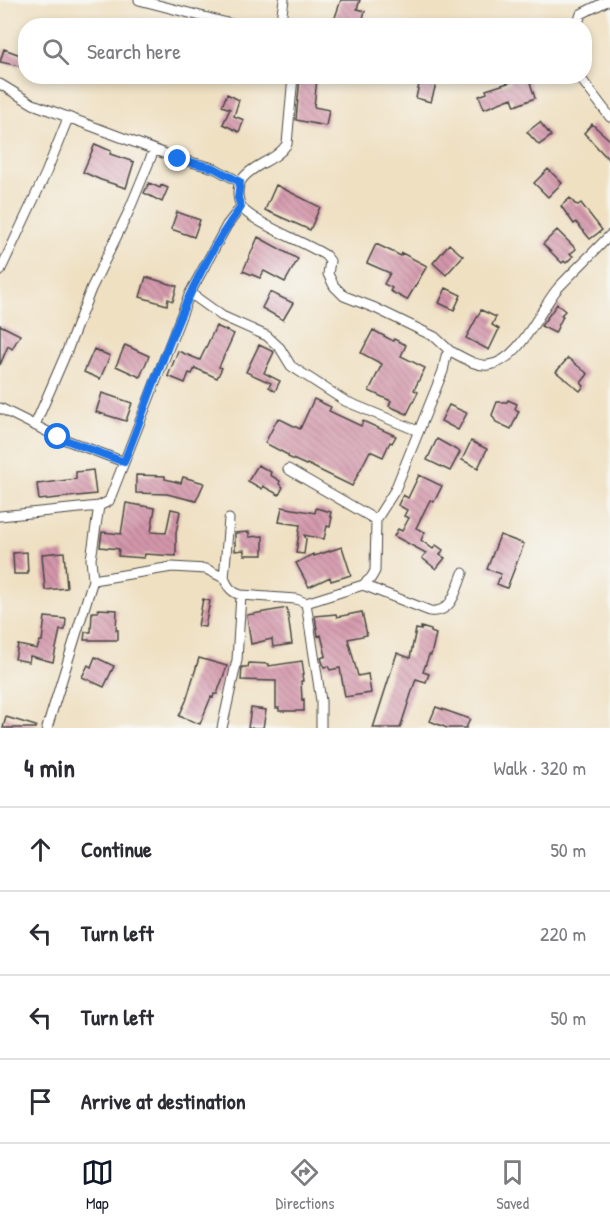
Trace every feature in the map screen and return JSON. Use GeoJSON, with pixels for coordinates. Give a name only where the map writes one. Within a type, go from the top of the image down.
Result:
{"type":"FeatureCollection","features":[{"type":"Feature","properties":{"kind":"street"},"geometry":{"type":"LineString","coordinates":[[139,0],[208,18]]}},
{"type":"Feature","properties":{"kind":"street"},"geometry":{"type":"LineString","coordinates":[[281,18],[284,0]]}},
{"type":"Feature","properties":{"kind":"street"},"geometry":{"type":"LineString","coordinates":[[579,18],[580,14],[609,0]]}},
{"type":"Feature","properties":{"kind":"street"},"geometry":{"type":"LineString","coordinates":[[0,84],[33,104],[178,159],[214,168],[240,182]]}},
{"type":"Feature","properties":{"kind":"street"},"geometry":{"type":"LineString","coordinates":[[292,84],[287,144],[282,151],[249,172],[240,182],[238,198],[241,207],[257,219],[325,255],[330,261],[328,274],[334,286],[344,296],[435,337],[450,351],[487,366],[504,359],[522,341],[558,289],[610,235]]}},
{"type":"Feature","properties":{"kind":"street"},"geometry":{"type":"LineString","coordinates":[[585,84],[610,117]]}},
{"type":"Feature","properties":{"kind":"street"},"geometry":{"type":"LineString","coordinates":[[0,271],[46,173],[68,118]]}},
{"type":"Feature","properties":{"kind":"street"},"geometry":{"type":"LineString","coordinates":[[35,425],[91,290],[128,213],[154,150]]}},
{"type":"Feature","properties":{"kind":"street"},"geometry":{"type":"LineString","coordinates":[[0,516],[99,506],[109,501],[190,293],[227,225],[241,207]]}},
{"type":"Feature","properties":{"kind":"street"},"geometry":{"type":"LineString","coordinates":[[190,293],[222,316],[267,336],[280,348],[291,366],[345,402],[418,431]]}},
{"type":"Feature","properties":{"kind":"street"},"geometry":{"type":"LineString","coordinates":[[229,519],[224,578],[233,592],[241,595],[296,599],[306,603],[363,585],[375,571],[376,520],[395,490],[443,371],[446,356],[450,351]]}},
{"type":"Feature","properties":{"kind":"street"},"geometry":{"type":"LineString","coordinates":[[0,408],[58,437],[124,462]]}},
{"type":"Feature","properties":{"kind":"street"},"geometry":{"type":"LineString","coordinates":[[288,469],[376,520]]}},
{"type":"Feature","properties":{"kind":"street"},"geometry":{"type":"LineString","coordinates":[[47,728],[93,580],[91,559],[99,506]]}},
{"type":"Feature","properties":{"kind":"street"},"geometry":{"type":"LineString","coordinates":[[93,580],[172,567],[206,569],[224,578]]}},
{"type":"Feature","properties":{"kind":"street"},"geometry":{"type":"LineString","coordinates":[[363,585],[438,612],[446,609],[450,604],[463,573]]}},
{"type":"Feature","properties":{"kind":"street"},"geometry":{"type":"LineString","coordinates":[[222,728],[237,660],[241,595]]}},
{"type":"Feature","properties":{"kind":"street"},"geometry":{"type":"LineString","coordinates":[[306,603],[321,701],[321,728]]}},
{"type":"Feature","properties":{"kind":"building"},"geometry":{"type":"Polygon","coordinates":[[[341,0],[360,0],[357,9],[365,11],[363,18],[335,18],[341,0]]]}},
{"type":"Feature","properties":{"kind":"building"},"geometry":{"type":"Polygon","coordinates":[[[4,49],[18,54],[18,66],[0,62],[4,49]]]}},
{"type":"Feature","properties":{"kind":"building"},"geometry":{"type":"Polygon","coordinates":[[[299,84],[316,84],[314,107],[329,110],[326,126],[296,120],[299,84]]]}},
{"type":"Feature","properties":{"kind":"building"},"geometry":{"type":"Polygon","coordinates":[[[419,84],[436,84],[431,102],[416,98],[419,84]]]}},
{"type":"Feature","properties":{"kind":"building"},"geometry":{"type":"Polygon","coordinates":[[[505,84],[531,84],[535,98],[515,106],[512,98],[484,109],[479,96],[487,93],[486,90],[505,84]]]}},
{"type":"Feature","properties":{"kind":"building"},"geometry":{"type":"Polygon","coordinates":[[[227,94],[239,100],[234,116],[244,120],[239,132],[223,124],[230,109],[222,106],[227,94]]]}},
{"type":"Feature","properties":{"kind":"building"},"geometry":{"type":"Polygon","coordinates":[[[540,122],[551,136],[539,145],[527,132],[540,122]]]}},
{"type":"Feature","properties":{"kind":"building"},"geometry":{"type":"Polygon","coordinates":[[[592,124],[610,140],[610,161],[584,133],[592,124]]]}},
{"type":"Feature","properties":{"kind":"building"},"geometry":{"type":"Polygon","coordinates":[[[95,144],[111,151],[110,154],[134,162],[126,188],[83,172],[95,144]]]}},
{"type":"Feature","properties":{"kind":"building"},"geometry":{"type":"Polygon","coordinates":[[[548,169],[562,183],[548,197],[534,183],[548,169]]]}},
{"type":"Feature","properties":{"kind":"building"},"geometry":{"type":"Polygon","coordinates":[[[149,183],[160,188],[161,185],[168,188],[162,202],[144,193],[149,183]]]}},
{"type":"Feature","properties":{"kind":"building"},"geometry":{"type":"Polygon","coordinates":[[[276,185],[320,207],[310,230],[265,210],[276,185]]]}},
{"type":"Feature","properties":{"kind":"building"},"geometry":{"type":"Polygon","coordinates":[[[570,198],[575,204],[581,203],[602,230],[590,239],[576,222],[574,224],[561,206],[570,198]]]}},
{"type":"Feature","properties":{"kind":"building"},"geometry":{"type":"Polygon","coordinates":[[[177,212],[200,220],[194,237],[171,229],[177,212]]]}},
{"type":"Feature","properties":{"kind":"building"},"geometry":{"type":"Polygon","coordinates":[[[557,230],[576,249],[570,254],[573,256],[566,263],[564,261],[562,263],[543,244],[557,230]]]}},
{"type":"Feature","properties":{"kind":"building"},"geometry":{"type":"Polygon","coordinates":[[[258,237],[298,259],[285,282],[264,271],[260,278],[243,271],[258,237]]]}},
{"type":"Feature","properties":{"kind":"building"},"geometry":{"type":"Polygon","coordinates":[[[376,244],[401,256],[402,253],[427,266],[407,300],[390,291],[392,288],[384,284],[390,273],[367,263],[376,244]]]}},
{"type":"Feature","properties":{"kind":"building"},"geometry":{"type":"Polygon","coordinates":[[[449,244],[463,256],[446,275],[433,263],[449,244]]]}},
{"type":"Feature","properties":{"kind":"building"},"geometry":{"type":"Polygon","coordinates":[[[146,277],[177,286],[173,301],[168,299],[167,305],[140,297],[146,277]]]}},
{"type":"Feature","properties":{"kind":"building"},"geometry":{"type":"Polygon","coordinates":[[[446,288],[461,295],[454,310],[439,303],[446,288]]]}},
{"type":"Feature","properties":{"kind":"building"},"geometry":{"type":"Polygon","coordinates":[[[270,292],[293,303],[283,320],[262,308],[270,292]]]}},
{"type":"Feature","properties":{"kind":"building"},"geometry":{"type":"Polygon","coordinates":[[[557,304],[565,311],[561,315],[563,316],[555,333],[541,326],[557,304]]]}},
{"type":"Feature","properties":{"kind":"building"},"geometry":{"type":"Polygon","coordinates":[[[481,310],[496,317],[492,325],[499,329],[489,350],[466,338],[481,310]]]}},
{"type":"Feature","properties":{"kind":"building"},"geometry":{"type":"Polygon","coordinates":[[[0,325],[20,335],[12,349],[8,346],[0,365],[0,325]]]}},
{"type":"Feature","properties":{"kind":"building"},"geometry":{"type":"Polygon","coordinates":[[[216,326],[234,334],[219,367],[222,368],[217,378],[195,368],[192,374],[189,373],[185,383],[168,376],[178,351],[200,360],[216,326]]]}},
{"type":"Feature","properties":{"kind":"building"},"geometry":{"type":"Polygon","coordinates":[[[373,330],[406,345],[401,356],[425,368],[414,390],[418,392],[407,414],[389,406],[391,401],[369,391],[382,364],[361,353],[373,330]]]}},
{"type":"Feature","properties":{"kind":"building"},"geometry":{"type":"Polygon","coordinates":[[[125,345],[149,356],[140,377],[116,366],[125,345]]]}},
{"type":"Feature","properties":{"kind":"building"},"geometry":{"type":"Polygon","coordinates":[[[259,345],[274,352],[264,373],[280,381],[275,391],[269,387],[271,383],[246,372],[259,345]]]}},
{"type":"Feature","properties":{"kind":"building"},"geometry":{"type":"Polygon","coordinates":[[[94,349],[110,356],[100,379],[84,372],[94,349]]]}},
{"type":"Feature","properties":{"kind":"building"},"geometry":{"type":"Polygon","coordinates":[[[568,358],[588,374],[581,383],[584,386],[580,391],[556,372],[568,358]]]}},
{"type":"Feature","properties":{"kind":"building"},"geometry":{"type":"Polygon","coordinates":[[[102,393],[132,403],[126,421],[96,412],[102,393]]]}},
{"type":"Feature","properties":{"kind":"building"},"geometry":{"type":"Polygon","coordinates":[[[314,399],[331,407],[329,411],[361,426],[363,421],[396,436],[392,443],[390,442],[383,457],[370,451],[352,486],[288,457],[265,443],[278,418],[300,429],[314,399]]]}},
{"type":"Feature","properties":{"kind":"building"},"geometry":{"type":"Polygon","coordinates":[[[508,400],[517,404],[515,409],[519,411],[511,429],[496,422],[492,415],[497,402],[508,400]]]}},
{"type":"Feature","properties":{"kind":"building"},"geometry":{"type":"Polygon","coordinates":[[[449,405],[467,413],[458,430],[441,421],[449,405]]]}},
{"type":"Feature","properties":{"kind":"building"},"geometry":{"type":"Polygon","coordinates":[[[437,439],[460,452],[450,471],[427,460],[437,439]]]}},
{"type":"Feature","properties":{"kind":"building"},"geometry":{"type":"Polygon","coordinates":[[[471,441],[487,449],[478,468],[462,460],[471,441]]]}},
{"type":"Feature","properties":{"kind":"building"},"geometry":{"type":"Polygon","coordinates":[[[258,465],[271,472],[270,475],[280,481],[279,484],[283,487],[279,495],[248,481],[258,465]]]}},
{"type":"Feature","properties":{"kind":"building"},"geometry":{"type":"Polygon","coordinates":[[[93,470],[96,494],[39,500],[37,484],[76,479],[76,472],[93,470]]]}},
{"type":"Feature","properties":{"kind":"building"},"geometry":{"type":"Polygon","coordinates":[[[136,475],[165,476],[165,479],[181,483],[183,477],[204,483],[196,501],[167,494],[136,493],[136,475]]]}},
{"type":"Feature","properties":{"kind":"building"},"geometry":{"type":"Polygon","coordinates":[[[419,475],[442,486],[434,502],[430,500],[416,528],[425,532],[421,540],[433,549],[436,545],[443,550],[440,555],[445,558],[436,569],[422,558],[426,553],[394,536],[398,529],[402,531],[409,518],[404,516],[407,510],[398,505],[403,495],[408,498],[419,475]]]}},
{"type":"Feature","properties":{"kind":"building"},"geometry":{"type":"Polygon","coordinates":[[[126,503],[155,508],[151,532],[166,533],[171,509],[180,511],[176,533],[176,556],[145,554],[144,558],[118,556],[119,549],[100,547],[102,532],[121,534],[126,503]]]}},
{"type":"Feature","properties":{"kind":"building"},"geometry":{"type":"Polygon","coordinates":[[[282,507],[315,513],[316,508],[331,512],[330,527],[327,526],[324,539],[304,535],[306,539],[304,554],[296,553],[300,525],[279,522],[282,507]]]}},
{"type":"Feature","properties":{"kind":"building"},"geometry":{"type":"Polygon","coordinates":[[[249,532],[249,537],[263,536],[263,555],[244,555],[244,550],[235,551],[235,533],[249,532]]]}},
{"type":"Feature","properties":{"kind":"building"},"geometry":{"type":"Polygon","coordinates":[[[500,535],[524,544],[507,588],[497,584],[501,574],[487,569],[500,535]]]}},
{"type":"Feature","properties":{"kind":"building"},"geometry":{"type":"Polygon","coordinates":[[[342,547],[351,575],[331,581],[330,577],[309,587],[296,563],[313,554],[314,556],[342,547]]]}},
{"type":"Feature","properties":{"kind":"building"},"geometry":{"type":"Polygon","coordinates":[[[27,552],[28,574],[14,574],[13,553],[27,552]]]}},
{"type":"Feature","properties":{"kind":"building"},"geometry":{"type":"Polygon","coordinates":[[[64,552],[67,588],[45,590],[42,554],[64,552]]]}},
{"type":"Feature","properties":{"kind":"building"},"geometry":{"type":"Polygon","coordinates":[[[203,599],[210,601],[205,627],[198,626],[203,599]]]}},
{"type":"Feature","properties":{"kind":"building"},"geometry":{"type":"Polygon","coordinates":[[[287,608],[292,644],[273,647],[272,639],[251,644],[247,615],[287,608]]]}},
{"type":"Feature","properties":{"kind":"building"},"geometry":{"type":"Polygon","coordinates":[[[98,609],[117,610],[118,640],[84,640],[85,632],[91,632],[92,612],[98,612],[98,609]]]}},
{"type":"Feature","properties":{"kind":"building"},"geometry":{"type":"Polygon","coordinates":[[[362,612],[367,635],[348,639],[358,676],[368,674],[371,693],[345,697],[340,668],[330,670],[328,666],[324,667],[321,658],[326,656],[321,635],[318,636],[315,616],[336,614],[337,617],[362,612]]]}},
{"type":"Feature","properties":{"kind":"building"},"geometry":{"type":"Polygon","coordinates":[[[45,617],[66,619],[65,630],[60,630],[53,662],[30,656],[29,662],[15,659],[18,645],[37,649],[42,641],[45,617]]]}},
{"type":"Feature","properties":{"kind":"building"},"geometry":{"type":"Polygon","coordinates":[[[421,627],[436,634],[431,655],[429,655],[423,672],[429,674],[426,682],[416,679],[400,728],[373,728],[397,653],[410,658],[416,629],[421,630],[421,627]]]}},
{"type":"Feature","properties":{"kind":"building"},"geometry":{"type":"Polygon","coordinates":[[[95,657],[114,666],[104,687],[82,677],[88,665],[91,667],[95,657]]]}},
{"type":"Feature","properties":{"kind":"building"},"geometry":{"type":"Polygon","coordinates":[[[199,658],[227,666],[217,694],[211,697],[200,724],[179,716],[199,658]]]}},
{"type":"Feature","properties":{"kind":"building"},"geometry":{"type":"Polygon","coordinates":[[[302,661],[304,711],[279,711],[279,708],[276,708],[276,681],[241,680],[242,667],[248,667],[249,663],[269,664],[269,666],[302,661]]]}},
{"type":"Feature","properties":{"kind":"building"},"geometry":{"type":"Polygon","coordinates":[[[436,707],[470,719],[466,728],[447,728],[430,721],[436,707]]]}},
{"type":"Feature","properties":{"kind":"building"},"geometry":{"type":"Polygon","coordinates":[[[251,708],[266,710],[263,728],[248,728],[251,708]]]}},
{"type":"Feature","properties":{"kind":"building"},"geometry":{"type":"Polygon","coordinates":[[[6,717],[36,726],[36,728],[3,728],[6,717]]]}},
{"type":"Feature","properties":{"kind":"route"},"geometry":{"type":"LineString","coordinates":[[58,437],[124,462],[190,293],[227,225],[241,207],[238,198],[240,182],[214,168],[178,159]]}}]}
